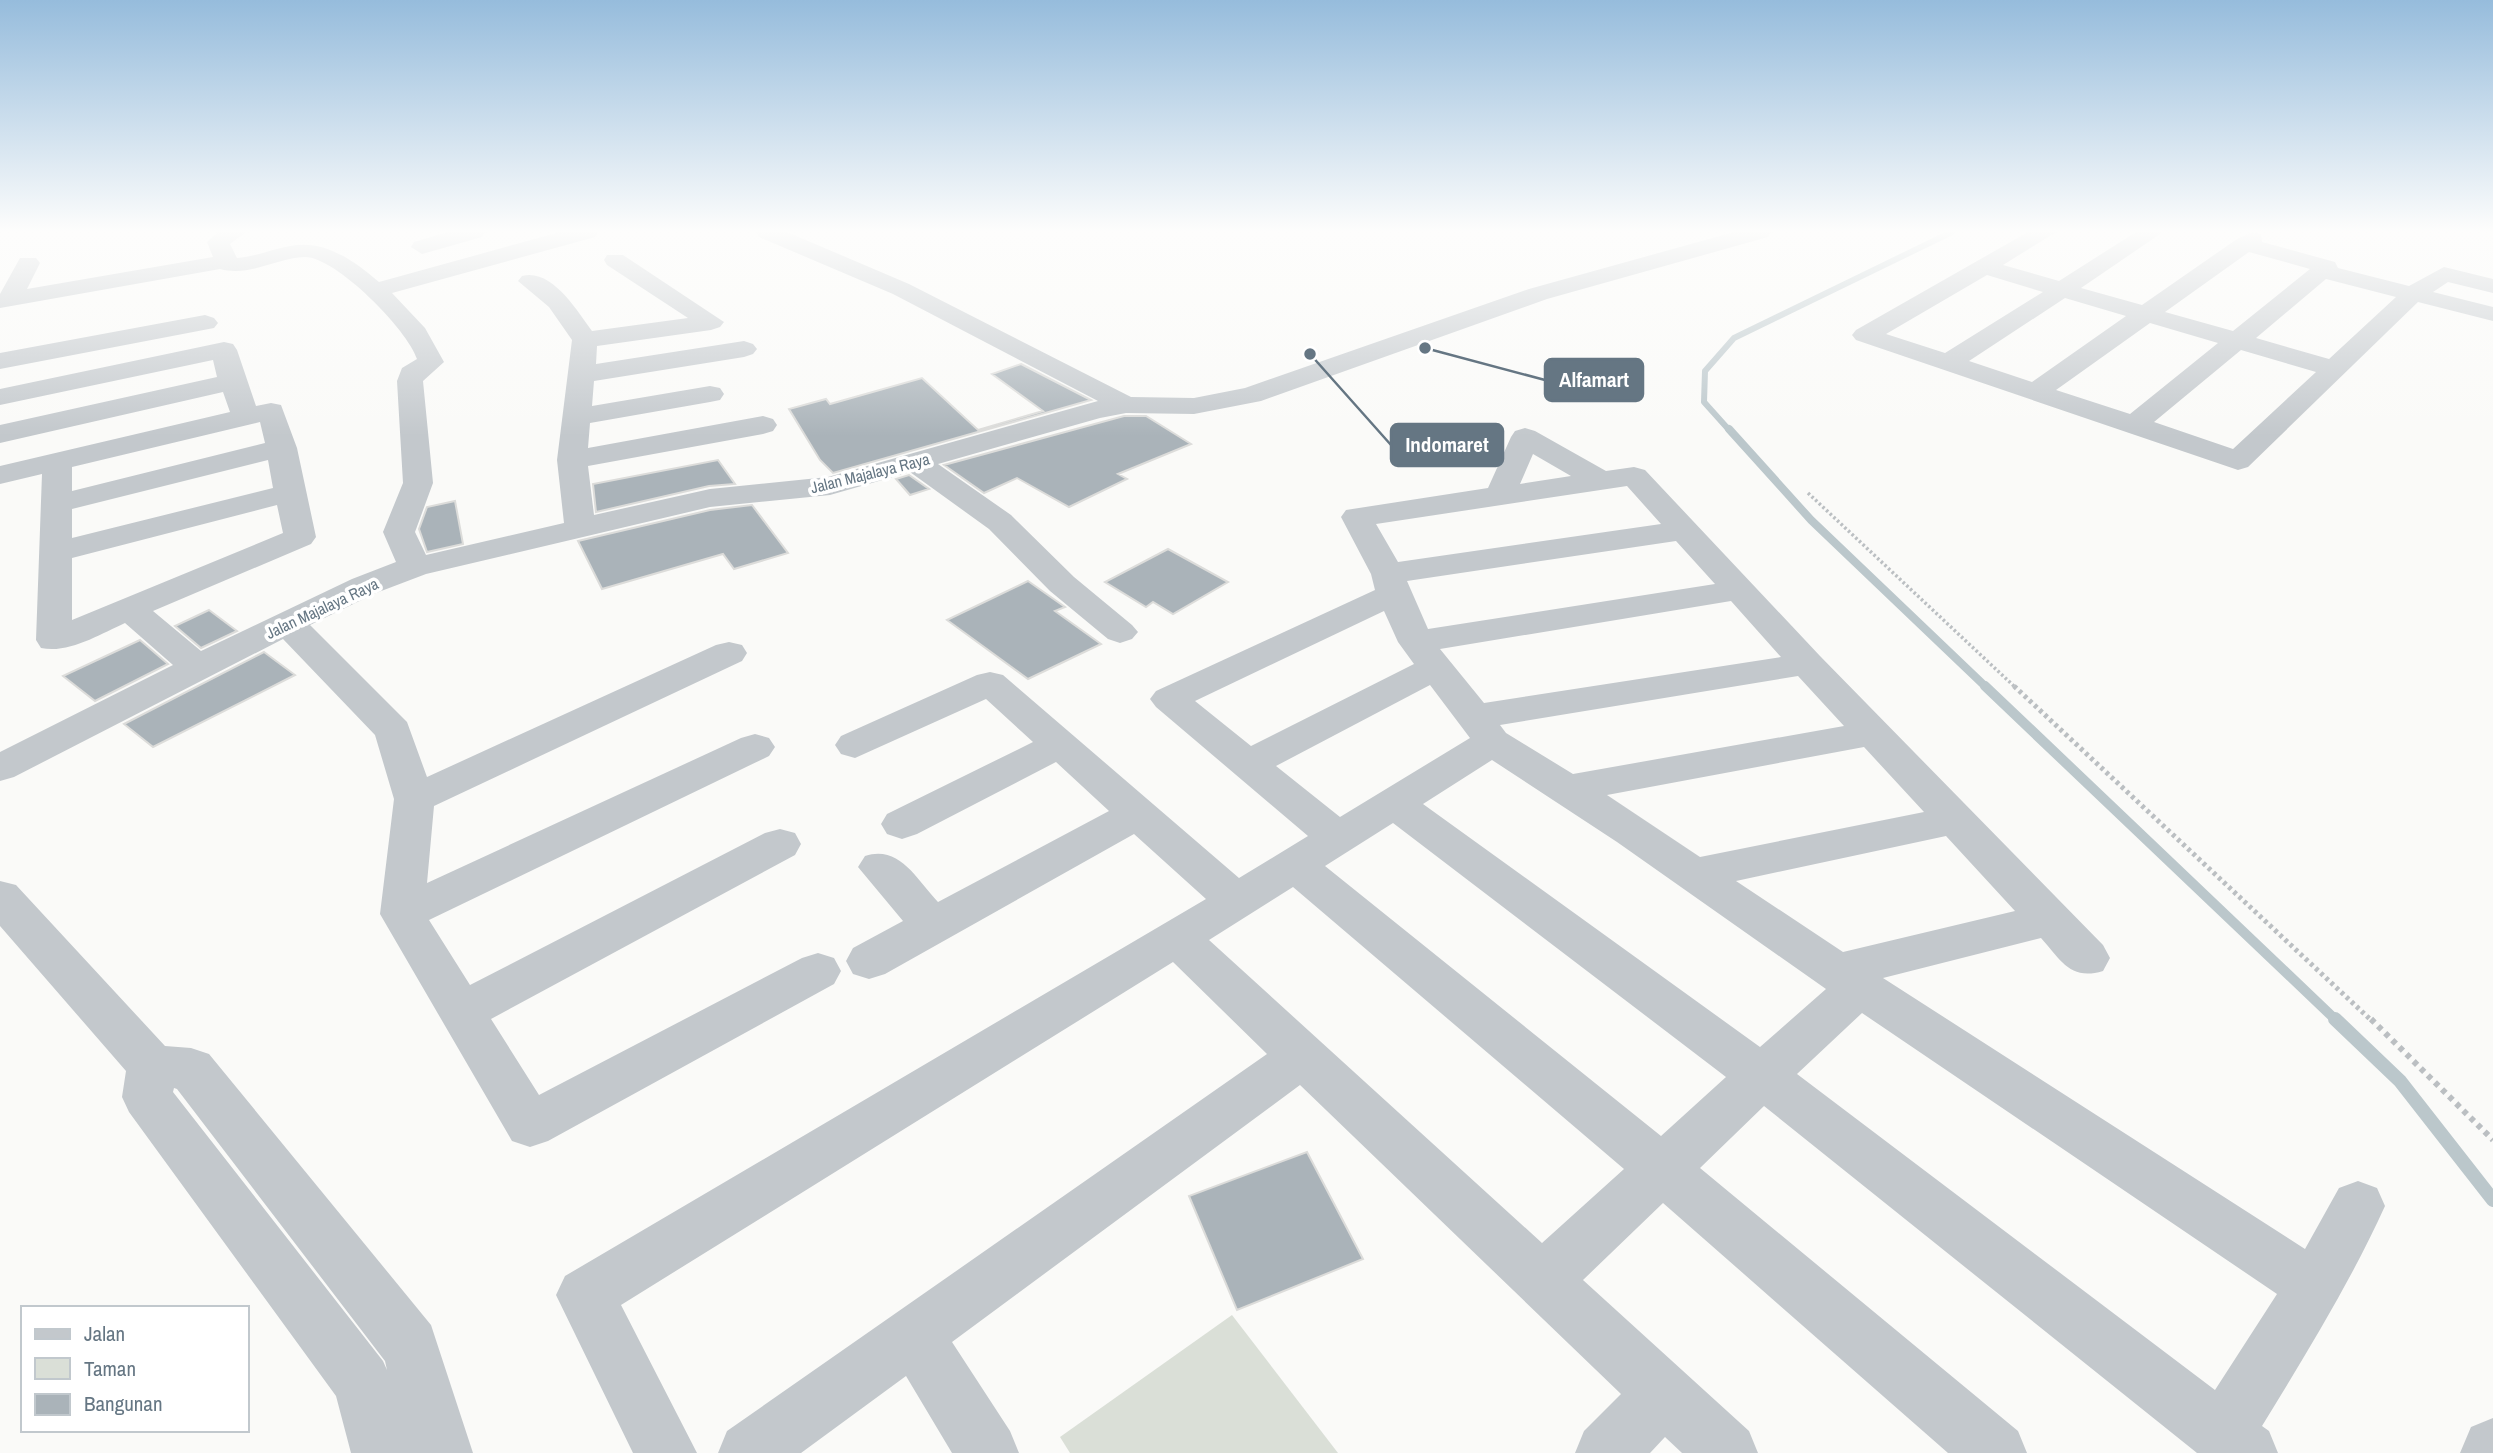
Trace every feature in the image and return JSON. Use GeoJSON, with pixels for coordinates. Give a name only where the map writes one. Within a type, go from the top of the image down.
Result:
{"type":"FeatureCollection","features":[{"type":"Feature","properties":{"kind":"street"},"geometry":{"type":"LineString","coordinates":[[384,300],[403,316],[431,352],[431,362],[411,374],[410,382],[418,483],[399,532],[415,566]]}},
{"type":"Feature","properties":{"kind":"street"},"geometry":{"type":"LineString","coordinates":[[555,300],[585,340],[579,375],[572,460],[580,526]]}},
{"type":"Feature","properties":{"kind":"street"},"geometry":{"type":"LineString","coordinates":[[585,340],[711,322],[677,300]]}},
{"type":"Feature","properties":{"kind":"street"},"geometry":{"type":"LineString","coordinates":[[922,300],[1126,405]]}},
{"type":"Feature","properties":{"kind":"street","name":"Jalan Majalaya Raya"},"geometry":{"type":"LineString","coordinates":[[0,768],[197,667],[364,586],[415,566],[710,498],[830,486],[1075,415],[1126,405],[1194,406],[1251,395],[1521,300]]}},
{"type":"Feature","properties":{"kind":"street"},"geometry":{"type":"LineString","coordinates":[[1927,300],[1865,335],[2238,461],[2407,300]]}},
{"type":"Feature","properties":{"kind":"street"},"geometry":{"type":"LineString","coordinates":[[1948,363],[2047,300]]}},
{"type":"Feature","properties":{"kind":"street"},"geometry":{"type":"LineString","coordinates":[[2096,300],[2334,369]]}},
{"type":"Feature","properties":{"kind":"street"},"geometry":{"type":"LineString","coordinates":[[2035,392],[2166,300]]}},
{"type":"Feature","properties":{"kind":"street"},"geometry":{"type":"LineString","coordinates":[[2134,425],[2287,300]]}},
{"type":"Feature","properties":{"kind":"street"},"geometry":{"type":"LineString","coordinates":[[2436,300],[2493,314]]}},
{"type":"Feature","properties":{"kind":"street"},"geometry":{"type":"LineString","coordinates":[[0,361],[205,323]]}},
{"type":"Feature","properties":{"kind":"street"},"geometry":{"type":"LineString","coordinates":[[579,375],[744,349]]}},
{"type":"Feature","properties":{"kind":"street"},"geometry":{"type":"LineString","coordinates":[[0,397],[224,350],[232,382],[246,416]]}},
{"type":"Feature","properties":{"kind":"street"},"geometry":{"type":"LineString","coordinates":[[0,434],[232,382]]}},
{"type":"Feature","properties":{"kind":"street"},"geometry":{"type":"LineString","coordinates":[[576,417],[710,394]]}},
{"type":"Feature","properties":{"kind":"street"},"geometry":{"type":"LineString","coordinates":[[0,475],[271,411],[282,448],[300,537],[54,640],[57,462]]}},
{"type":"Feature","properties":{"kind":"street"},"geometry":{"type":"LineString","coordinates":[[572,460],[763,425]]}},
{"type":"Feature","properties":{"kind":"street"},"geometry":{"type":"LineString","coordinates":[[1500,496],[1515,430],[1601,481]]}},
{"type":"Feature","properties":{"kind":"street"},"geometry":{"type":"LineString","coordinates":[[55,504],[282,448]]}},
{"type":"Feature","properties":{"kind":"street"},"geometry":{"type":"LineString","coordinates":[[915,462],[1000,522],[1062,584],[1120,632]]}},
{"type":"Feature","properties":{"kind":"street"},"geometry":{"type":"LineString","coordinates":[[2087,958],[1807,664],[1633,476],[1357,517],[1426,655],[1484,729],[1697,873],[1848,980],[2315,1287]]}},
{"type":"Feature","properties":{"kind":"street"},"geometry":{"type":"LineString","coordinates":[[55,552],[289,493]]}},
{"type":"Feature","properties":{"kind":"street"},"geometry":{"type":"LineString","coordinates":[[1338,838],[1169,699],[1391,584],[1683,530]]}},
{"type":"Feature","properties":{"kind":"street"},"geometry":{"type":"LineString","coordinates":[[1248,765],[1426,655],[1738,590]]}},
{"type":"Feature","properties":{"kind":"street"},"geometry":{"type":"LineString","coordinates":[[129,609],[197,667]]}},
{"type":"Feature","properties":{"kind":"street"},"geometry":{"type":"LineString","coordinates":[[288,623],[393,731],[414,799],[401,914],[530,1125],[818,971]]}},
{"type":"Feature","properties":{"kind":"street"},"geometry":{"type":"LineString","coordinates":[[414,799],[729,653]]}},
{"type":"Feature","properties":{"kind":"street"},"geometry":{"type":"LineString","coordinates":[[666,1453],[585,1295],[1177,938],[1394,803],[1484,729],[1807,664]]}},
{"type":"Feature","properties":{"kind":"street"},"geometry":{"type":"LineString","coordinates":[[855,746],[990,683],[1237,901]]}},
{"type":"Feature","properties":{"kind":"street"},"geometry":{"type":"LineString","coordinates":[[1570,789],[1873,733]]}},
{"type":"Feature","properties":{"kind":"street"},"geometry":{"type":"LineString","coordinates":[[902,824],[1060,744]]}},
{"type":"Feature","properties":{"kind":"street"},"geometry":{"type":"LineString","coordinates":[[401,914],[755,747]]}},
{"type":"Feature","properties":{"kind":"street"},"geometry":{"type":"LineString","coordinates":[[1394,803],[1762,1076],[2234,1443],[2358,1206]]}},
{"type":"Feature","properties":{"kind":"street"},"geometry":{"type":"LineString","coordinates":[[869,961],[1138,813]]}},
{"type":"Feature","properties":{"kind":"street"},"geometry":{"type":"LineString","coordinates":[[1697,873],[1956,820]]}},
{"type":"Feature","properties":{"kind":"street"},"geometry":{"type":"LineString","coordinates":[[462,1012],[780,844]]}},
{"type":"Feature","properties":{"kind":"street"},"geometry":{"type":"LineString","coordinates":[[1295,865],[1662,1169],[1996,1453]]}},
{"type":"Feature","properties":{"kind":"street"},"geometry":{"type":"LineString","coordinates":[[880,867],[933,926]]}},
{"type":"Feature","properties":{"kind":"street"},"geometry":{"type":"LineString","coordinates":[[0,897],[152,1066],[191,1069],[410,1346],[442,1453]]}},
{"type":"Feature","properties":{"kind":"street"},"geometry":{"type":"LineString","coordinates":[[1544,1279],[1762,1076],[1848,980],[2050,919]]}},
{"type":"Feature","properties":{"kind":"street"},"geometry":{"type":"LineString","coordinates":[[1177,938],[1727,1453]]}},
{"type":"Feature","properties":{"kind":"street"},"geometry":{"type":"LineString","coordinates":[[749,1453],[1302,1056]]}},
{"type":"Feature","properties":{"kind":"street"},"geometry":{"type":"LineString","coordinates":[[152,1066],[147,1097],[362,1382],[382,1453]]}},
{"type":"Feature","properties":{"kind":"street"},"geometry":{"type":"LineString","coordinates":[[914,1335],[988,1453]]}},
{"type":"Feature","properties":{"kind":"street"},"geometry":{"type":"LineString","coordinates":[[1606,1453],[1665,1394]]}},
{"type":"Feature","properties":{"kind":"path"},"geometry":{"type":"LineString","coordinates":[[1808,493],[2379,1027],[2493,1140]]}},
{"type":"Feature","properties":{"kind":"green space"},"geometry":{"type":"Polygon","coordinates":[[[1232,1315],[1338,1453],[1070,1453],[1060,1437],[1232,1315]]]}},
{"type":"Feature","properties":{"kind":"building"},"geometry":{"type":"Polygon","coordinates":[[[1021,364],[1091,400],[833,473],[820,460],[789,409],[826,399],[830,404],[922,378],[978,430],[1043,411],[992,374],[1021,364]]]}},
{"type":"Feature","properties":{"kind":"building"},"geometry":{"type":"Polygon","coordinates":[[[1124,416],[1146,416],[1191,444],[1118,474],[1127,479],[1069,507],[1017,478],[984,493],[944,465],[1124,416]]]}},
{"type":"Feature","properties":{"kind":"building"},"geometry":{"type":"Polygon","coordinates":[[[718,460],[735,484],[709,486],[596,512],[593,484],[718,460]]]}},
{"type":"Feature","properties":{"kind":"building"},"geometry":{"type":"Polygon","coordinates":[[[909,475],[929,489],[910,495],[896,479],[909,475]]]}},
{"type":"Feature","properties":{"kind":"building"},"geometry":{"type":"Polygon","coordinates":[[[455,501],[463,544],[427,552],[419,529],[427,507],[455,501]]]}},
{"type":"Feature","properties":{"kind":"building"},"geometry":{"type":"Polygon","coordinates":[[[752,505],[788,553],[734,569],[723,554],[602,589],[578,541],[710,510],[752,505]]]}},
{"type":"Feature","properties":{"kind":"building"},"geometry":{"type":"Polygon","coordinates":[[[1168,549],[1228,582],[1173,614],[1153,602],[1146,607],[1105,582],[1168,549]]]}},
{"type":"Feature","properties":{"kind":"building"},"geometry":{"type":"Polygon","coordinates":[[[1028,581],[1065,607],[1055,611],[1101,644],[1028,679],[947,620],[1028,581]]]}},
{"type":"Feature","properties":{"kind":"building"},"geometry":{"type":"Polygon","coordinates":[[[209,610],[237,631],[201,648],[175,626],[209,610]]]}},
{"type":"Feature","properties":{"kind":"building"},"geometry":{"type":"Polygon","coordinates":[[[140,640],[168,664],[95,701],[63,676],[140,640]]]}},
{"type":"Feature","properties":{"kind":"building"},"geometry":{"type":"Polygon","coordinates":[[[264,652],[295,675],[153,747],[124,724],[264,652]]]}},
{"type":"Feature","properties":{"kind":"building"},"geometry":{"type":"Polygon","coordinates":[[[1307,1152],[1363,1259],[1237,1310],[1189,1196],[1307,1152]]]}},
{"type":"Feature","properties":{"kind":"waterway"},"geometry":{"type":"LineString","coordinates":[[1730,431],[1704,402],[1705,371],[1734,338],[1813,300]]}},
{"type":"Feature","properties":{"kind":"waterway"},"geometry":{"type":"LineString","coordinates":[[1729,429],[1811,520],[1987,688]]}},
{"type":"Feature","properties":{"kind":"waterway"},"geometry":{"type":"LineString","coordinates":[[1985,686],[2337,1021]]}},
{"type":"Feature","properties":{"kind":"waterway"},"geometry":{"type":"LineString","coordinates":[[2335,1019],[2400,1081],[2493,1200]]}},
{"type":"Feature","properties":{"kind":"place","name":"Alfamart"},"geometry":{"type":"Point","coordinates":[1425,348]}},
{"type":"Feature","properties":{"kind":"place","name":"Indomaret"},"geometry":{"type":"Point","coordinates":[1310,354]}}]}
